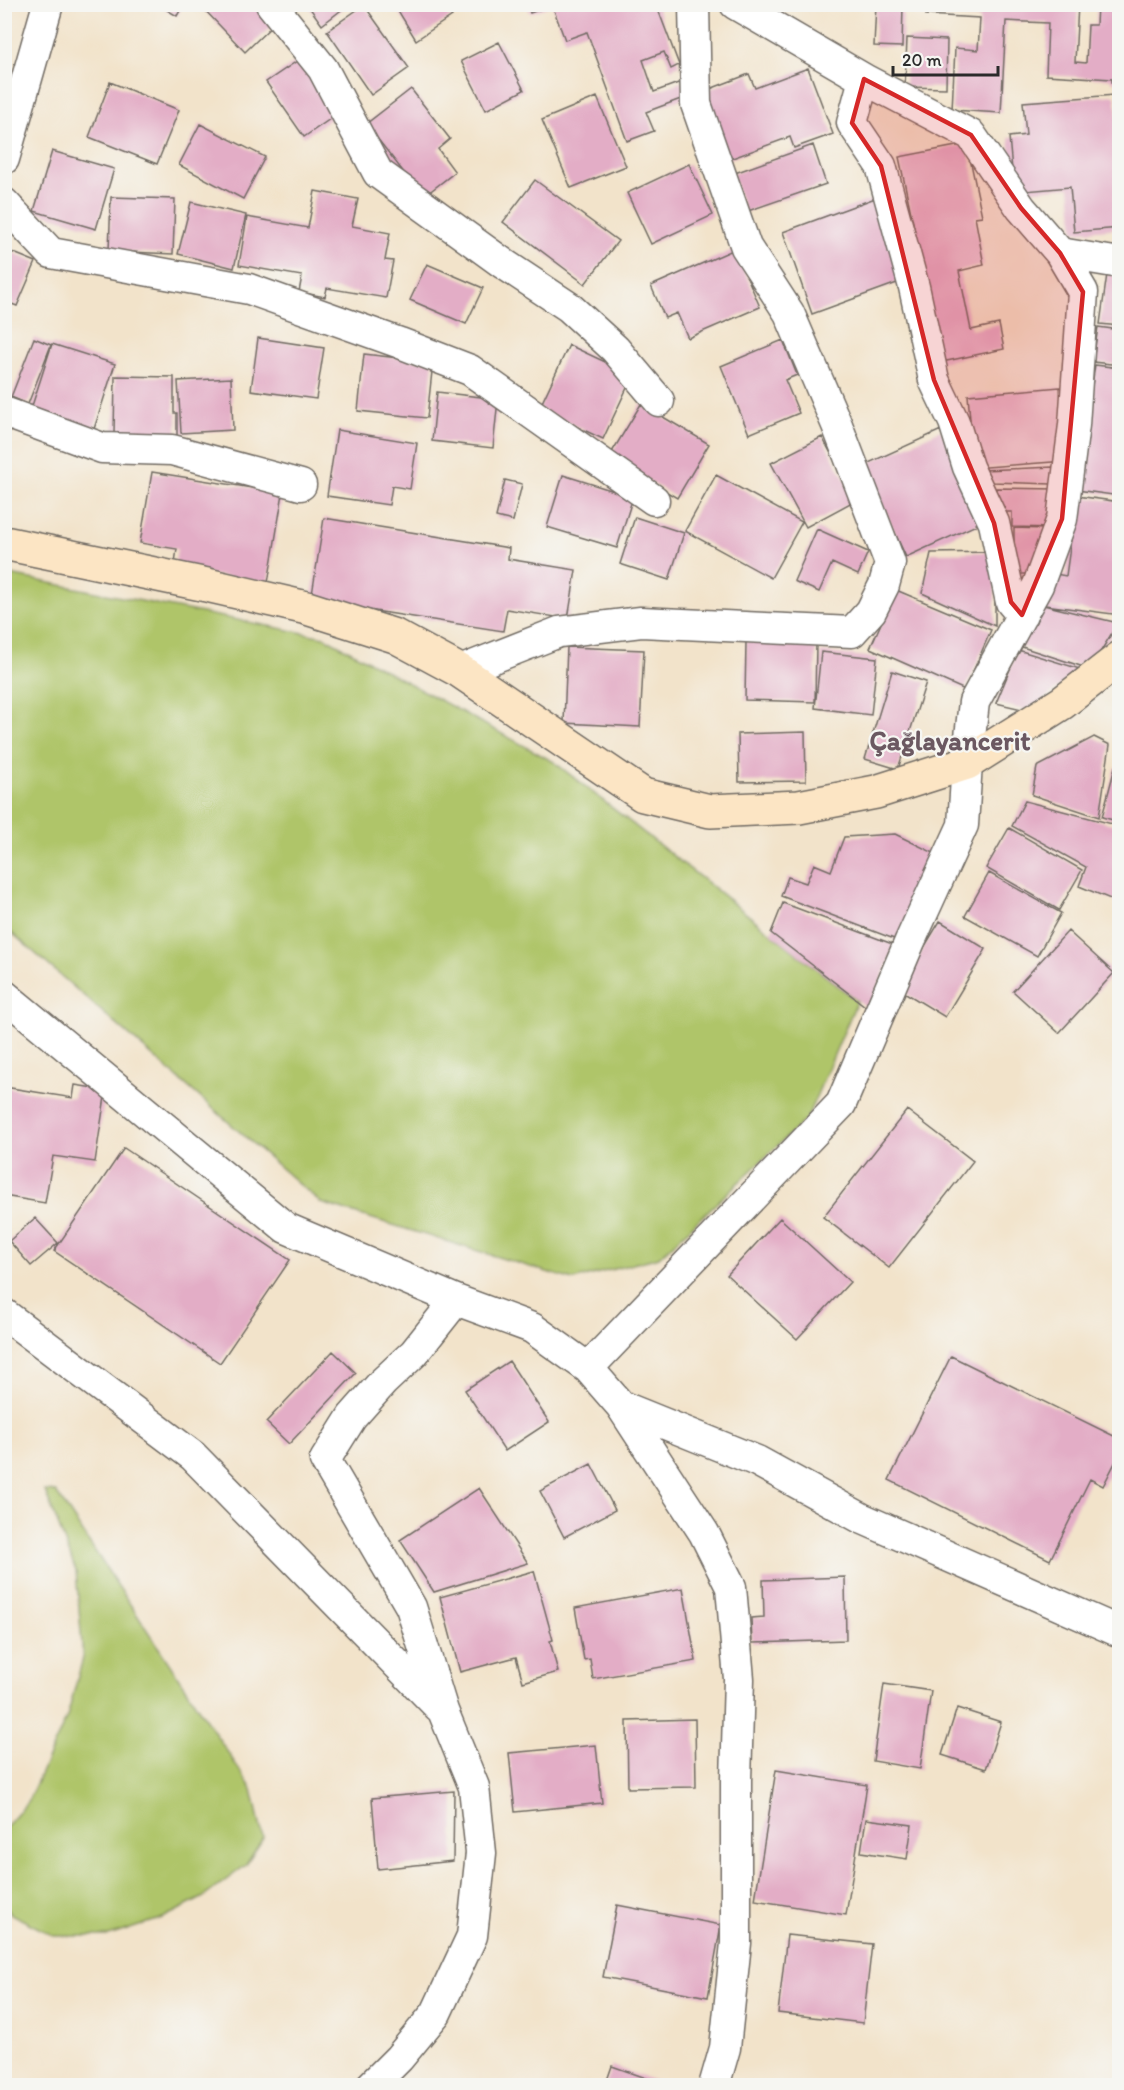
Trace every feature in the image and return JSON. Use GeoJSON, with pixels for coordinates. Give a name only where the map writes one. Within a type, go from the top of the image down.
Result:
{"type":"FeatureCollection","features":[{"type":"Feature","properties":{"kind":"main road"},"geometry":{"type":"LineString","coordinates":[[4,543],[307,608],[395,636],[460,671],[643,795],[710,810],[799,807],[876,792],[967,763],[1062,703],[1119,658]]}},
{"type":"Feature","properties":{"kind":"street"},"geometry":{"type":"LineString","coordinates":[[4,159],[48,4]]}},
{"type":"Feature","properties":{"kind":"street"},"geometry":{"type":"LineString","coordinates":[[271,4],[323,69],[378,173],[504,264],[569,307],[615,349],[658,401]]}},
{"type":"Feature","properties":{"kind":"street"},"geometry":{"type":"LineString","coordinates":[[460,671],[558,632],[641,622],[852,632],[872,611],[884,585],[890,563],[866,498],[789,313],[746,247],[696,104],[694,4]]}},
{"type":"Feature","properties":{"kind":"street"},"geometry":{"type":"LineString","coordinates":[[588,1368],[841,1104],[910,940],[963,825],[974,702],[1038,585],[1062,519],[1074,425],[1083,292],[1060,253],[1022,208],[971,135],[864,79],[735,4]]}},
{"type":"Feature","properties":{"kind":"street"},"geometry":{"type":"LineString","coordinates":[[864,79],[852,123],[881,166],[914,287],[934,380],[954,422],[968,467],[994,523],[1011,602],[1022,615]]}},
{"type":"Feature","properties":{"kind":"street"},"geometry":{"type":"LineString","coordinates":[[4,203],[51,253],[249,289],[470,370],[654,500]]}},
{"type":"Feature","properties":{"kind":"street"},"geometry":{"type":"LineString","coordinates":[[1060,253],[1119,263]]}},
{"type":"Feature","properties":{"kind":"street"},"geometry":{"type":"LineString","coordinates":[[4,412],[102,448],[172,450],[301,485]]}},
{"type":"Feature","properties":{"kind":"street"},"geometry":{"type":"LineString","coordinates":[[4,995],[286,1228],[456,1300],[532,1328],[588,1368],[621,1406],[704,1533],[731,1587],[739,1679],[736,1780],[736,1943],[725,2048],[714,2085]]}},
{"type":"Feature","properties":{"kind":"street"},"geometry":{"type":"LineString","coordinates":[[370,2085],[399,2058],[436,2013],[472,1936],[481,1853],[474,1787],[443,1711],[411,1607],[325,1460],[352,1418],[383,1382],[414,1353],[456,1300]]}},
{"type":"Feature","properties":{"kind":"street"},"geometry":{"type":"LineString","coordinates":[[4,1314],[193,1456],[443,1711]]}},
{"type":"Feature","properties":{"kind":"street"},"geometry":{"type":"LineString","coordinates":[[621,1406],[757,1461],[861,1518],[1119,1632]]}},
{"type":"Feature","properties":{"kind":"highlighted area"},"geometry":{"type":"Polygon","coordinates":[[[864,79],[971,135],[1021,208],[1060,253],[1083,292],[1062,519],[1022,615],[1011,602],[994,523],[934,380],[881,166],[852,123],[864,79]]]}},
{"type":"Feature","properties":{"kind":"green space"},"geometry":{"type":"Polygon","coordinates":[[[5,574],[324,637],[554,762],[857,1001],[807,1118],[659,1257],[573,1280],[321,1203],[5,927],[5,574]]]}},
{"type":"Feature","properties":{"kind":"green space"},"geometry":{"type":"Polygon","coordinates":[[[45,1491],[56,1492],[252,1789],[263,1838],[246,1865],[202,1898],[163,1918],[109,1936],[54,1936],[11,1914],[5,1905],[5,1828],[27,1803],[67,1717],[83,1658],[76,1571],[45,1491]]]}},
{"type":"Feature","properties":{"kind":"building"},"geometry":{"type":"Polygon","coordinates":[[[157,4],[184,4],[177,16],[157,4]]]}},
{"type":"Feature","properties":{"kind":"building"},"geometry":{"type":"Polygon","coordinates":[[[199,4],[260,4],[277,21],[245,52],[199,4]]]}},
{"type":"Feature","properties":{"kind":"building"},"geometry":{"type":"Polygon","coordinates":[[[307,4],[349,4],[322,25],[307,4]]]}},
{"type":"Feature","properties":{"kind":"building"},"geometry":{"type":"Polygon","coordinates":[[[394,4],[444,4],[452,16],[416,40],[394,4]]]}},
{"type":"Feature","properties":{"kind":"building"},"geometry":{"type":"Polygon","coordinates":[[[527,4],[656,4],[679,65],[671,69],[664,52],[643,60],[654,92],[681,82],[686,97],[646,112],[654,131],[627,141],[587,32],[565,40],[552,5],[530,13],[527,4]]]}},
{"type":"Feature","properties":{"kind":"building"},"geometry":{"type":"Polygon","coordinates":[[[876,4],[903,4],[902,47],[874,46],[876,4]]]}},
{"type":"Feature","properties":{"kind":"building"},"geometry":{"type":"Polygon","coordinates":[[[927,4],[1078,4],[1075,62],[1086,63],[1088,25],[1096,25],[1097,4],[1120,4],[1120,82],[1112,82],[1112,79],[1046,75],[1048,23],[1006,21],[1001,113],[952,110],[955,48],[978,50],[980,18],[926,15],[927,4]]]}},
{"type":"Feature","properties":{"kind":"building"},"geometry":{"type":"Polygon","coordinates":[[[364,5],[409,68],[371,95],[327,31],[364,5]]]}},
{"type":"Feature","properties":{"kind":"building"},"geometry":{"type":"Polygon","coordinates":[[[907,38],[947,40],[946,88],[905,87],[907,38]]]}},
{"type":"Feature","properties":{"kind":"building"},"geometry":{"type":"Polygon","coordinates":[[[499,42],[524,90],[486,110],[461,61],[499,42]]]}},
{"type":"Feature","properties":{"kind":"building"},"geometry":{"type":"Polygon","coordinates":[[[306,55],[343,110],[304,137],[266,82],[306,55]]]}},
{"type":"Feature","properties":{"kind":"building"},"geometry":{"type":"Polygon","coordinates":[[[808,68],[833,134],[794,148],[790,137],[727,160],[702,92],[749,74],[755,88],[808,68]]]}},
{"type":"Feature","properties":{"kind":"building"},"geometry":{"type":"Polygon","coordinates":[[[110,82],[179,110],[157,164],[89,137],[110,82]]]}},
{"type":"Feature","properties":{"kind":"building"},"geometry":{"type":"Polygon","coordinates":[[[411,89],[450,139],[438,149],[455,172],[423,197],[366,124],[411,89]]]}},
{"type":"Feature","properties":{"kind":"building"},"geometry":{"type":"Polygon","coordinates":[[[1115,95],[1120,141],[1120,228],[1074,232],[1070,187],[1014,192],[1009,137],[1026,135],[1023,102],[1115,95]]]}},
{"type":"Feature","properties":{"kind":"building"},"geometry":{"type":"Polygon","coordinates":[[[597,97],[626,166],[571,188],[542,120],[597,97]]]}},
{"type":"Feature","properties":{"kind":"building"},"geometry":{"type":"Polygon","coordinates":[[[200,124],[265,157],[243,199],[179,165],[200,124]]]}},
{"type":"Feature","properties":{"kind":"building"},"geometry":{"type":"Polygon","coordinates":[[[967,144],[982,216],[975,217],[984,265],[959,271],[971,330],[999,324],[1004,349],[937,363],[924,274],[899,157],[967,144]]]}},
{"type":"Feature","properties":{"kind":"building"},"geometry":{"type":"Polygon","coordinates":[[[813,145],[826,184],[745,212],[732,174],[813,145]]]}},
{"type":"Feature","properties":{"kind":"building"},"geometry":{"type":"Polygon","coordinates":[[[52,151],[114,169],[96,229],[34,211],[52,151]]]}},
{"type":"Feature","properties":{"kind":"building"},"geometry":{"type":"Polygon","coordinates":[[[689,164],[713,215],[651,244],[627,193],[689,164]]]}},
{"type":"Feature","properties":{"kind":"building"},"geometry":{"type":"Polygon","coordinates":[[[535,180],[618,241],[585,284],[503,222],[535,180]]]}},
{"type":"Feature","properties":{"kind":"building"},"geometry":{"type":"Polygon","coordinates":[[[315,191],[358,199],[352,226],[390,233],[385,260],[393,261],[386,298],[327,288],[325,297],[299,292],[302,276],[239,265],[247,217],[308,228],[315,191]]]}},
{"type":"Feature","properties":{"kind":"building"},"geometry":{"type":"Polygon","coordinates":[[[111,197],[175,199],[173,254],[109,251],[111,197]]]}},
{"type":"Feature","properties":{"kind":"building"},"geometry":{"type":"Polygon","coordinates":[[[878,197],[908,279],[812,314],[783,232],[878,197]]]}},
{"type":"Feature","properties":{"kind":"building"},"geometry":{"type":"Polygon","coordinates":[[[191,202],[246,215],[234,268],[178,254],[191,202]]]}},
{"type":"Feature","properties":{"kind":"building"},"geometry":{"type":"Polygon","coordinates":[[[4,249],[36,262],[17,306],[4,301],[4,249]]]}},
{"type":"Feature","properties":{"kind":"building"},"geometry":{"type":"Polygon","coordinates":[[[735,249],[760,307],[688,338],[677,313],[665,318],[651,286],[735,249]]]}},
{"type":"Feature","properties":{"kind":"building"},"geometry":{"type":"Polygon","coordinates":[[[427,264],[483,288],[466,324],[410,300],[427,264]]]}},
{"type":"Feature","properties":{"kind":"building"},"geometry":{"type":"Polygon","coordinates":[[[1107,274],[1120,275],[1120,326],[1100,324],[1107,274]]]}},
{"type":"Feature","properties":{"kind":"building"},"geometry":{"type":"Polygon","coordinates":[[[1098,327],[1120,330],[1120,365],[1093,362],[1098,327]]]}},
{"type":"Feature","properties":{"kind":"building"},"geometry":{"type":"Polygon","coordinates":[[[34,338],[51,345],[28,404],[11,397],[34,338]]]}},
{"type":"Feature","properties":{"kind":"building"},"geometry":{"type":"Polygon","coordinates":[[[258,338],[324,348],[316,399],[251,390],[258,338]]]}},
{"type":"Feature","properties":{"kind":"building"},"geometry":{"type":"Polygon","coordinates":[[[783,340],[797,375],[785,380],[799,413],[749,434],[721,366],[783,340]]]}},
{"type":"Feature","properties":{"kind":"building"},"geometry":{"type":"Polygon","coordinates":[[[52,344],[115,364],[94,429],[31,409],[52,344]]]}},
{"type":"Feature","properties":{"kind":"building"},"geometry":{"type":"Polygon","coordinates":[[[569,345],[633,375],[603,439],[539,409],[569,345]]]}},
{"type":"Feature","properties":{"kind":"building"},"geometry":{"type":"Polygon","coordinates":[[[364,354],[433,362],[427,418],[358,411],[364,354]]]}},
{"type":"Feature","properties":{"kind":"building"},"geometry":{"type":"Polygon","coordinates":[[[1095,365],[1120,368],[1120,496],[1077,490],[1095,365]]]}},
{"type":"Feature","properties":{"kind":"building"},"geometry":{"type":"Polygon","coordinates":[[[115,376],[174,377],[174,413],[177,413],[177,436],[114,435],[115,376]]]}},
{"type":"Feature","properties":{"kind":"building"},"geometry":{"type":"Polygon","coordinates":[[[231,378],[233,430],[181,433],[178,381],[231,378]]]}},
{"type":"Feature","properties":{"kind":"building"},"geometry":{"type":"Polygon","coordinates":[[[1060,387],[1066,461],[974,468],[968,395],[1060,387]]]}},
{"type":"Feature","properties":{"kind":"building"},"geometry":{"type":"Polygon","coordinates":[[[437,392],[498,399],[493,448],[432,441],[437,392]]]}},
{"type":"Feature","properties":{"kind":"building"},"geometry":{"type":"Polygon","coordinates":[[[641,404],[709,444],[677,498],[609,457],[641,404]]]}},
{"type":"Feature","properties":{"kind":"building"},"geometry":{"type":"Polygon","coordinates":[[[337,430],[417,443],[410,489],[392,486],[389,505],[327,496],[337,430]]]}},
{"type":"Feature","properties":{"kind":"building"},"geometry":{"type":"Polygon","coordinates":[[[941,430],[983,522],[906,557],[864,465],[941,430]]]}},
{"type":"Feature","properties":{"kind":"building"},"geometry":{"type":"Polygon","coordinates":[[[822,437],[856,500],[806,527],[771,463],[822,437]]]}},
{"type":"Feature","properties":{"kind":"building"},"geometry":{"type":"Polygon","coordinates":[[[1053,467],[1052,484],[991,482],[983,470],[1053,467]]]}},
{"type":"Feature","properties":{"kind":"building"},"geometry":{"type":"Polygon","coordinates":[[[152,472],[283,493],[268,583],[174,569],[177,549],[140,543],[152,472]]]}},
{"type":"Feature","properties":{"kind":"building"},"geometry":{"type":"Polygon","coordinates":[[[563,475],[633,497],[617,548],[547,527],[563,475]]]}},
{"type":"Feature","properties":{"kind":"building"},"geometry":{"type":"Polygon","coordinates":[[[716,475],[802,522],[771,578],[685,531],[716,475]]]}},
{"type":"Feature","properties":{"kind":"building"},"geometry":{"type":"Polygon","coordinates":[[[505,480],[522,484],[513,521],[496,517],[505,480]]]}},
{"type":"Feature","properties":{"kind":"building"},"geometry":{"type":"Polygon","coordinates":[[[996,488],[1058,489],[1057,528],[1012,527],[1012,512],[995,512],[996,488]]]}},
{"type":"Feature","properties":{"kind":"building"},"geometry":{"type":"Polygon","coordinates":[[[1077,496],[1120,502],[1120,615],[1045,605],[1049,573],[1066,576],[1077,496]]]}},
{"type":"Feature","properties":{"kind":"building"},"geometry":{"type":"Polygon","coordinates":[[[635,517],[684,533],[669,580],[620,564],[635,517]]]}},
{"type":"Feature","properties":{"kind":"building"},"geometry":{"type":"Polygon","coordinates":[[[324,518],[509,548],[508,559],[576,570],[568,619],[507,609],[503,631],[311,601],[324,518]]]}},
{"type":"Feature","properties":{"kind":"building"},"geometry":{"type":"Polygon","coordinates":[[[1014,528],[1046,529],[1040,574],[1014,574],[1014,528]]]}},
{"type":"Feature","properties":{"kind":"building"},"geometry":{"type":"Polygon","coordinates":[[[817,529],[868,552],[858,575],[832,563],[819,592],[794,581],[817,529]]]}},
{"type":"Feature","properties":{"kind":"building"},"geometry":{"type":"Polygon","coordinates":[[[995,552],[995,626],[922,593],[931,553],[995,552]]]}},
{"type":"Feature","properties":{"kind":"building"},"geometry":{"type":"Polygon","coordinates":[[[896,590],[991,630],[965,690],[870,648],[896,590]]]}},
{"type":"Feature","properties":{"kind":"building"},"geometry":{"type":"Polygon","coordinates":[[[1035,603],[1118,623],[1090,669],[1019,646],[1035,603]]]}},
{"type":"Feature","properties":{"kind":"building"},"geometry":{"type":"Polygon","coordinates":[[[746,641],[816,643],[815,702],[745,700],[746,641]]]}},
{"type":"Feature","properties":{"kind":"building"},"geometry":{"type":"Polygon","coordinates":[[[567,647],[644,650],[640,727],[564,723],[567,647]]]}},
{"type":"Feature","properties":{"kind":"building"},"geometry":{"type":"Polygon","coordinates":[[[1018,650],[1080,669],[1030,711],[996,703],[1018,650]]]}},
{"type":"Feature","properties":{"kind":"building"},"geometry":{"type":"Polygon","coordinates":[[[821,652],[877,658],[871,715],[815,708],[821,652]]]}},
{"type":"Feature","properties":{"kind":"building"},"geometry":{"type":"Polygon","coordinates":[[[892,671],[926,682],[898,769],[865,759],[892,671]]]}},
{"type":"Feature","properties":{"kind":"building"},"geometry":{"type":"Polygon","coordinates":[[[805,732],[806,781],[739,782],[738,734],[805,732]]]}},
{"type":"Feature","properties":{"kind":"building"},"geometry":{"type":"Polygon","coordinates":[[[1094,737],[1110,745],[1099,817],[1032,795],[1037,767],[1094,737]]]}},
{"type":"Feature","properties":{"kind":"building"},"geometry":{"type":"Polygon","coordinates":[[[1115,767],[1120,769],[1120,822],[1102,817],[1115,767]]]}},
{"type":"Feature","properties":{"kind":"building"},"geometry":{"type":"Polygon","coordinates":[[[1025,801],[1120,826],[1120,903],[1079,886],[1086,867],[1012,826],[1025,801]]]}},
{"type":"Feature","properties":{"kind":"building"},"geometry":{"type":"Polygon","coordinates":[[[1009,828],[1082,870],[1059,910],[986,868],[1009,828]]]}},
{"type":"Feature","properties":{"kind":"building"},"geometry":{"type":"Polygon","coordinates":[[[895,834],[936,854],[902,942],[781,896],[788,877],[806,883],[814,864],[831,871],[844,837],[895,834]]]}},
{"type":"Feature","properties":{"kind":"building"},"geometry":{"type":"Polygon","coordinates":[[[989,873],[1061,913],[1037,956],[965,916],[989,873]]]}},
{"type":"Feature","properties":{"kind":"building"},"geometry":{"type":"Polygon","coordinates":[[[783,903],[895,945],[869,1009],[771,933],[783,903]]]}},
{"type":"Feature","properties":{"kind":"building"},"geometry":{"type":"Polygon","coordinates":[[[940,921],[986,949],[945,1017],[899,989],[940,921]]]}},
{"type":"Feature","properties":{"kind":"building"},"geometry":{"type":"Polygon","coordinates":[[[1068,931],[1114,973],[1059,1033],[1013,991],[1068,931]]]}},
{"type":"Feature","properties":{"kind":"building"},"geometry":{"type":"Polygon","coordinates":[[[75,1085],[106,1090],[95,1162],[53,1156],[45,1203],[4,1196],[4,1087],[73,1098],[75,1085]]]}},
{"type":"Feature","properties":{"kind":"building"},"geometry":{"type":"Polygon","coordinates":[[[907,1110],[973,1161],[889,1268],[823,1217],[907,1110]]]}},
{"type":"Feature","properties":{"kind":"building"},"geometry":{"type":"Polygon","coordinates":[[[124,1148],[290,1260],[220,1363],[54,1251],[124,1148]]]}},
{"type":"Feature","properties":{"kind":"building"},"geometry":{"type":"Polygon","coordinates":[[[35,1218],[58,1243],[31,1266],[9,1241],[35,1218]]]}},
{"type":"Feature","properties":{"kind":"building"},"geometry":{"type":"Polygon","coordinates":[[[780,1218],[850,1282],[797,1339],[727,1275],[780,1218]]]}},
{"type":"Feature","properties":{"kind":"building"},"geometry":{"type":"Polygon","coordinates":[[[333,1351],[356,1373],[289,1444],[266,1422],[333,1351]]]}},
{"type":"Feature","properties":{"kind":"building"},"geometry":{"type":"Polygon","coordinates":[[[951,1356],[1120,1439],[1120,1453],[1103,1486],[1090,1479],[1050,1560],[889,1480],[951,1356]]]}},
{"type":"Feature","properties":{"kind":"building"},"geometry":{"type":"Polygon","coordinates":[[[509,1361],[549,1422],[505,1451],[465,1390],[509,1361]]]}},
{"type":"Feature","properties":{"kind":"building"},"geometry":{"type":"Polygon","coordinates":[[[591,1464],[615,1510],[564,1537],[540,1491],[591,1464]]]}},
{"type":"Feature","properties":{"kind":"building"},"geometry":{"type":"Polygon","coordinates":[[[479,1488],[528,1563],[434,1592],[400,1540],[479,1488]]]}},
{"type":"Feature","properties":{"kind":"building"},"geometry":{"type":"Polygon","coordinates":[[[534,1571],[553,1640],[550,1641],[558,1672],[523,1682],[516,1657],[460,1672],[440,1597],[534,1571]]]}},
{"type":"Feature","properties":{"kind":"building"},"geometry":{"type":"Polygon","coordinates":[[[845,1577],[846,1640],[752,1643],[751,1618],[764,1617],[763,1580],[845,1577]]]}},
{"type":"Feature","properties":{"kind":"building"},"geometry":{"type":"Polygon","coordinates":[[[683,1588],[696,1661],[593,1679],[590,1659],[584,1660],[575,1608],[683,1588]]]}},
{"type":"Feature","properties":{"kind":"building"},"geometry":{"type":"Polygon","coordinates":[[[884,1684],[931,1691],[920,1769],[873,1761],[884,1684]]]}},
{"type":"Feature","properties":{"kind":"building"},"geometry":{"type":"Polygon","coordinates":[[[957,1708],[1001,1722],[986,1769],[942,1755],[957,1708]]]}},
{"type":"Feature","properties":{"kind":"building"},"geometry":{"type":"Polygon","coordinates":[[[695,1719],[696,1787],[628,1788],[627,1721],[695,1719]]]}},
{"type":"Feature","properties":{"kind":"building"},"geometry":{"type":"Polygon","coordinates":[[[596,1745],[602,1803],[515,1812],[509,1753],[596,1745]]]}},
{"type":"Feature","properties":{"kind":"building"},"geometry":{"type":"Polygon","coordinates":[[[776,1770],[867,1785],[846,1915],[755,1900],[776,1770]]]}},
{"type":"Feature","properties":{"kind":"building"},"geometry":{"type":"Polygon","coordinates":[[[454,1791],[453,1861],[378,1869],[372,1798],[454,1791]]]}},
{"type":"Feature","properties":{"kind":"building"},"geometry":{"type":"Polygon","coordinates":[[[866,1819],[912,1825],[907,1859],[861,1852],[866,1819]]]}},
{"type":"Feature","properties":{"kind":"building"},"geometry":{"type":"Polygon","coordinates":[[[617,1905],[721,1925],[708,1997],[603,1977],[617,1905]]]}},
{"type":"Feature","properties":{"kind":"building"},"geometry":{"type":"Polygon","coordinates":[[[787,1935],[872,1944],[863,2023],[778,2013],[787,1935]]]}},
{"type":"Feature","properties":{"kind":"building"},"geometry":{"type":"Polygon","coordinates":[[[612,2066],[666,2085],[666,2086],[605,2086],[612,2066]]]}},
{"type":"Feature","properties":{"kind":"district","name":"Çağlayancerit"},"geometry":{"type":"Point","coordinates":[950,740]}}]}
